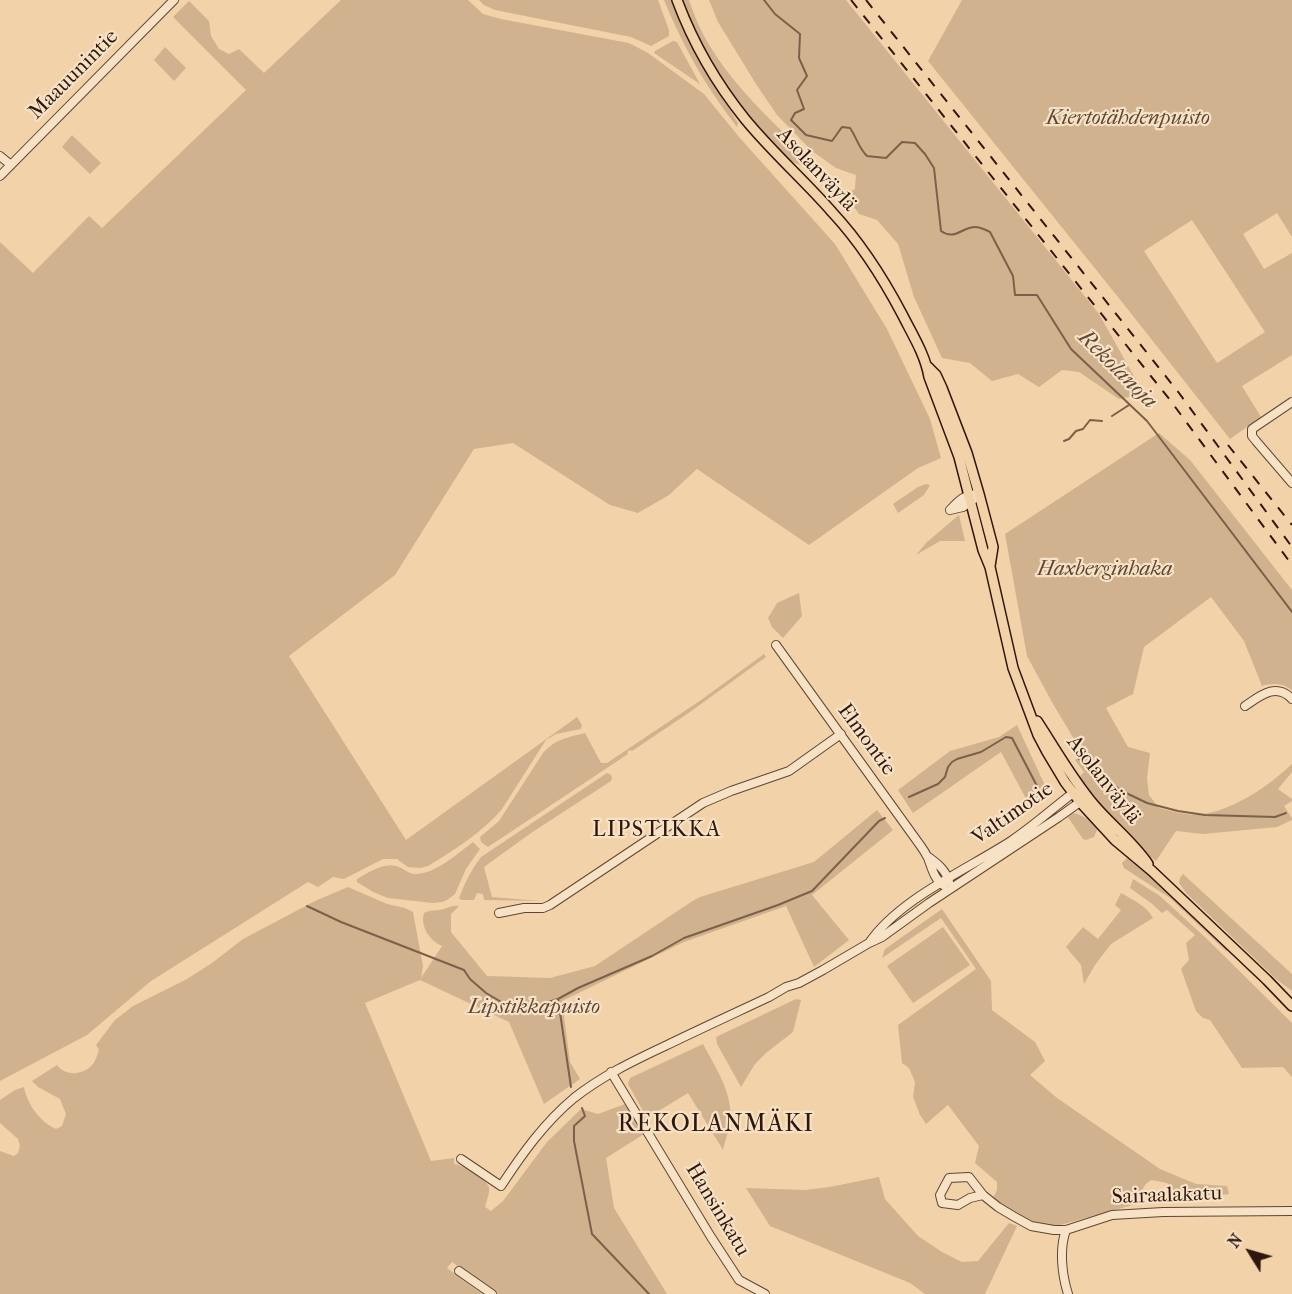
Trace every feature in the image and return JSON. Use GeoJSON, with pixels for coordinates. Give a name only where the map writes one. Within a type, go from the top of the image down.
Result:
{"type":"FeatureCollection","features":[{"type":"Feature","properties":{"kind":"main road","name":"Asolanväylä"},"geometry":{"type":"LineString","coordinates":[[677,0],[697,46],[719,83],[745,119],[834,214],[862,250],[894,300],[927,366],[973,497],[983,550],[990,567],[1013,668],[1038,735],[1062,778],[1141,854],[1152,871]]}},
{"type":"Feature","properties":{"kind":"main road","name":"Asolanväylä"},"geometry":{"type":"LineString","coordinates":[[1078,792],[1080,802],[1115,840],[1152,871],[1292,1006]]}},
{"type":"Feature","properties":{"kind":"main road","name":"Asolanväylä"},"geometry":{"type":"LineString","coordinates":[[1267,980],[1292,997]]}},
{"type":"Feature","properties":{"kind":"street","name":"Maauunintie"},"geometry":{"type":"LineString","coordinates":[[0,176],[174,0]]}},
{"type":"Feature","properties":{"kind":"street"},"geometry":{"type":"LineString","coordinates":[[0,156],[11,165]]}},
{"type":"Feature","properties":{"kind":"street"},"geometry":{"type":"LineString","coordinates":[[1292,402],[1252,429],[1252,436],[1292,483]]}},
{"type":"Feature","properties":{"kind":"street","name":"Elmontie"},"geometry":{"type":"LineString","coordinates":[[776,645],[927,856],[931,869],[940,884]]}},
{"type":"Feature","properties":{"kind":"street"},"geometry":{"type":"LineString","coordinates":[[1245,706],[1261,695],[1274,691],[1284,693],[1292,699]]}},
{"type":"Feature","properties":{"kind":"street"},"geometry":{"type":"LineString","coordinates":[[499,913],[524,908],[543,908],[550,905],[703,803],[789,771],[841,734]]}},
{"type":"Feature","properties":{"kind":"street","name":"Valtimotie"},"geometry":{"type":"LineString","coordinates":[[869,943],[877,931],[898,913],[949,878],[1012,840],[1078,792]]}},
{"type":"Feature","properties":{"kind":"street","name":"Valtimotie"},"geometry":{"type":"LineString","coordinates":[[461,1159],[501,1186],[548,1122],[586,1089],[611,1072],[807,979],[869,943],[882,938],[950,888],[1080,802]]}},
{"type":"Feature","properties":{"kind":"street","name":"Elmontie"},"geometry":{"type":"LineString","coordinates":[[927,856],[939,864],[949,878]]}},
{"type":"Feature","properties":{"kind":"street"},"geometry":{"type":"LineString","coordinates":[[940,884],[950,888],[949,878]]}},
{"type":"Feature","properties":{"kind":"street","name":"Hansinkatu"},"geometry":{"type":"LineString","coordinates":[[611,1072],[739,1280],[765,1294]]}},
{"type":"Feature","properties":{"kind":"street","name":"Sairaalakatu"},"geometry":{"type":"LineString","coordinates":[[983,1195],[970,1197],[958,1205],[942,1203],[940,1195],[949,1178],[969,1177],[983,1195],[1005,1212],[1031,1226],[1054,1230],[1066,1230],[1112,1215],[1145,1212],[1292,1211]]}},
{"type":"Feature","properties":{"kind":"street"},"geometry":{"type":"LineString","coordinates":[[1066,1230],[1063,1238],[1062,1261],[1068,1294]]}},
{"type":"Feature","properties":{"kind":"street"},"geometry":{"type":"LineString","coordinates":[[459,1271],[492,1294]]}},
{"type":"Feature","properties":{"kind":"green space"},"geometry":{"type":"Polygon","coordinates":[[[341,0],[468,0],[483,14],[501,19],[629,43],[648,53],[704,94],[739,137],[835,244],[887,329],[930,419],[941,458],[918,468],[809,545],[697,469],[669,495],[638,513],[610,505],[513,443],[474,449],[395,575],[289,656],[406,840],[577,717],[582,725],[581,729],[556,734],[546,740],[494,818],[467,840],[428,866],[408,867],[397,859],[383,859],[344,879],[333,877],[318,887],[308,882],[151,981],[87,1035],[0,1081],[0,242],[33,273],[89,216],[102,228],[246,90],[173,17],[189,1],[209,21],[211,36],[219,49],[229,54],[239,49],[264,73],[341,0]]]}},
{"type":"Feature","properties":{"kind":"green space"},"geometry":{"type":"Polygon","coordinates":[[[479,0],[658,0],[669,36],[651,46],[631,37],[495,10],[479,0]]]}},
{"type":"Feature","properties":{"kind":"green space"},"geometry":{"type":"Polygon","coordinates":[[[664,0],[671,0],[689,42],[738,123],[737,127],[696,66],[664,0]]]}},
{"type":"Feature","properties":{"kind":"green space"},"geometry":{"type":"Polygon","coordinates":[[[682,0],[689,0],[703,34],[736,83],[804,153],[805,160],[802,165],[791,161],[782,153],[733,97],[710,60],[682,0]]]}},
{"type":"Feature","properties":{"kind":"green space"},"geometry":{"type":"Polygon","coordinates":[[[709,0],[846,0],[1099,314],[1144,394],[1119,399],[1079,372],[1062,370],[1039,387],[1018,374],[992,381],[970,363],[942,358],[914,297],[898,244],[877,220],[859,214],[845,194],[855,189],[856,175],[836,168],[812,151],[777,115],[718,22],[709,0]]]}},
{"type":"Feature","properties":{"kind":"green space","name":"Kiertotähdenpuisto"},"geometry":{"type":"Polygon","coordinates":[[[962,0],[1292,0],[1292,237],[1277,213],[1243,234],[1264,269],[1292,253],[1292,355],[1242,386],[1261,417],[1230,439],[928,61],[962,0]],[[1192,220],[1144,251],[1217,363],[1265,332],[1192,220]]]}},
{"type":"Feature","properties":{"kind":"green space"},"geometry":{"type":"Polygon","coordinates":[[[673,41],[677,42],[700,84],[654,53],[673,41]]]}},
{"type":"Feature","properties":{"kind":"green space"},"geometry":{"type":"Polygon","coordinates":[[[165,47],[186,68],[174,81],[154,60],[165,47]]]}},
{"type":"Feature","properties":{"kind":"green space"},"geometry":{"type":"Polygon","coordinates":[[[72,135],[101,163],[90,174],[62,147],[72,135]]]}},
{"type":"Feature","properties":{"kind":"green space","name":"Haxberginhaka"},"geometry":{"type":"Polygon","coordinates":[[[1159,433],[1190,460],[1292,590],[1292,690],[1277,684],[1262,686],[1244,641],[1211,597],[1144,647],[1133,694],[1106,708],[1128,747],[1150,753],[1147,778],[1149,795],[1159,808],[1187,814],[1215,812],[1244,800],[1292,764],[1292,772],[1278,789],[1292,799],[1284,806],[1292,820],[1277,827],[1203,834],[1176,831],[1156,861],[1077,779],[1084,772],[1075,760],[1083,754],[1027,656],[1005,534],[1159,433]]]}},
{"type":"Feature","properties":{"kind":"green space"},"geometry":{"type":"Polygon","coordinates":[[[926,484],[930,485],[924,495],[898,513],[893,504],[926,484]]]}},
{"type":"Feature","properties":{"kind":"green space"},"geometry":{"type":"Polygon","coordinates":[[[959,515],[965,541],[940,541],[916,555],[927,542],[959,515]]]}},
{"type":"Feature","properties":{"kind":"green space"},"geometry":{"type":"Polygon","coordinates":[[[799,593],[802,616],[783,638],[772,627],[768,618],[777,603],[799,593]]]}},
{"type":"Feature","properties":{"kind":"green space"},"geometry":{"type":"Polygon","coordinates":[[[764,654],[766,657],[690,712],[632,751],[627,752],[628,754],[488,847],[481,842],[480,837],[499,821],[543,753],[552,745],[562,739],[585,733],[601,763],[607,763],[701,700],[764,654]]]}},
{"type":"Feature","properties":{"kind":"green space"},"geometry":{"type":"Polygon","coordinates":[[[1017,725],[1048,792],[1044,800],[1031,808],[1001,752],[913,813],[898,790],[950,751],[999,737],[1017,725]]]}},
{"type":"Feature","properties":{"kind":"green space"},"geometry":{"type":"Polygon","coordinates":[[[607,773],[611,775],[611,781],[484,867],[492,897],[541,901],[484,900],[483,894],[477,893],[474,900],[459,898],[468,877],[481,857],[607,773]]]}},
{"type":"Feature","properties":{"kind":"green space","name":"Lipstikkapuisto"},"geometry":{"type":"Polygon","coordinates":[[[877,810],[893,830],[812,895],[849,940],[814,967],[786,906],[684,942],[562,1001],[570,1062],[580,1079],[544,1104],[509,1022],[420,980],[365,1003],[431,1161],[454,1158],[454,1164],[463,1166],[480,1176],[488,1184],[485,1207],[491,1211],[503,1201],[547,1142],[581,1109],[598,1114],[625,1104],[644,1134],[606,1158],[614,1208],[667,1294],[498,1294],[452,1262],[447,1268],[482,1294],[0,1294],[0,1151],[14,1156],[18,1153],[20,1146],[18,1139],[0,1123],[0,1100],[24,1087],[35,1112],[50,1126],[56,1129],[62,1126],[66,1114],[60,1099],[38,1087],[32,1081],[57,1065],[70,1073],[89,1068],[99,1050],[96,1045],[115,1020],[133,1006],[187,979],[243,939],[315,901],[348,887],[387,904],[413,912],[423,966],[421,978],[442,946],[427,932],[423,923],[424,913],[459,906],[451,914],[451,932],[487,976],[550,978],[595,966],[700,897],[814,862],[877,810]]]}},
{"type":"Feature","properties":{"kind":"green space"},"geometry":{"type":"Polygon","coordinates":[[[1074,813],[1085,817],[1097,830],[1094,837],[1083,839],[1067,816],[1074,813]]]}},
{"type":"Feature","properties":{"kind":"green space"},"geometry":{"type":"Polygon","coordinates":[[[473,842],[480,849],[466,869],[455,894],[442,902],[388,898],[357,882],[357,879],[376,869],[391,865],[414,874],[425,873],[447,862],[473,842]]]}},
{"type":"Feature","properties":{"kind":"green space"},"geometry":{"type":"Polygon","coordinates":[[[1127,858],[1149,875],[1229,950],[1226,951],[1170,898],[1124,868],[1122,863],[1127,858]]]}},
{"type":"Feature","properties":{"kind":"green space"},"geometry":{"type":"Polygon","coordinates":[[[1183,874],[1292,974],[1292,991],[1276,979],[1187,894],[1179,883],[1183,874]]]}},
{"type":"Feature","properties":{"kind":"green space"},"geometry":{"type":"Polygon","coordinates":[[[1133,879],[1160,896],[1292,1023],[1292,1077],[1283,1067],[1242,1068],[1210,1020],[1203,1018],[1196,1011],[1181,969],[1189,960],[1186,943],[1195,935],[1167,910],[1162,913],[1130,888],[1133,879]]]}},
{"type":"Feature","properties":{"kind":"green space"},"geometry":{"type":"Polygon","coordinates":[[[1121,893],[1143,907],[1153,918],[1111,944],[1084,984],[1081,965],[1066,947],[1083,927],[1098,939],[1121,910],[1115,905],[1121,893]]]}},
{"type":"Feature","properties":{"kind":"green space"},"geometry":{"type":"Polygon","coordinates":[[[942,909],[991,981],[992,1010],[1035,1042],[1045,1061],[1030,1075],[1057,1098],[1160,1169],[1196,1184],[1227,1186],[1229,1194],[1181,1199],[1167,1183],[1151,1180],[1142,1190],[1140,1203],[1053,1227],[1033,1223],[993,1198],[997,1190],[997,1182],[975,1163],[979,1146],[948,1105],[926,1124],[920,1115],[913,1097],[915,1082],[909,1068],[902,1063],[898,1025],[976,969],[941,918],[882,958],[885,949],[942,909]]]}},
{"type":"Feature","properties":{"kind":"green space"},"geometry":{"type":"Polygon","coordinates":[[[943,927],[970,965],[913,1003],[887,966],[943,927]]]}},
{"type":"Feature","properties":{"kind":"green space"},"geometry":{"type":"Polygon","coordinates":[[[796,999],[801,1000],[793,1032],[755,1064],[741,1087],[717,1044],[716,1037],[796,999]]]}},
{"type":"Feature","properties":{"kind":"green space"},"geometry":{"type":"Polygon","coordinates":[[[703,1044],[722,1081],[729,1101],[730,1122],[723,1150],[688,1093],[647,1118],[628,1084],[630,1078],[703,1044]]]}},
{"type":"Feature","properties":{"kind":"green space"},"geometry":{"type":"Polygon","coordinates":[[[879,1177],[885,1199],[918,1236],[962,1262],[978,1261],[1009,1223],[1017,1226],[985,1294],[925,1294],[910,1283],[770,1226],[746,1188],[804,1190],[879,1177]]]}},
{"type":"Feature","properties":{"kind":"waterway","name":"Rekolanoja"},"geometry":{"type":"LineString","coordinates":[[764,0],[775,14],[800,34],[799,58],[807,76],[797,90],[804,109],[795,113],[791,120],[806,135],[832,141],[842,127],[850,128],[867,156],[886,158],[902,142],[915,143],[934,168],[941,231],[950,235],[975,227],[990,232],[1013,276],[1015,295],[1037,295],[1071,349],[1147,421],[1292,612]]}},
{"type":"Feature","properties":{"kind":"waterway"},"geometry":{"type":"LineString","coordinates":[[1112,416],[1129,405]]}},
{"type":"Feature","properties":{"kind":"waterway"},"geometry":{"type":"LineString","coordinates":[[1064,441],[1076,431],[1083,429],[1090,420],[1102,421]]}},
{"type":"Feature","properties":{"kind":"waterway"},"geometry":{"type":"LineString","coordinates":[[909,797],[938,784],[945,777],[952,762],[981,752],[1006,737],[1012,738],[1037,786]]}},
{"type":"Feature","properties":{"kind":"waterway"},"geometry":{"type":"LineString","coordinates":[[1079,759],[1092,765],[1103,777],[1122,791],[1147,803],[1205,815],[1275,817],[1286,813]]}},
{"type":"Feature","properties":{"kind":"waterway"},"geometry":{"type":"LineString","coordinates":[[571,1087],[558,999],[652,956],[684,938],[812,891],[879,821],[885,818]]}},
{"type":"Feature","properties":{"kind":"waterway"},"geometry":{"type":"LineString","coordinates":[[307,906],[341,922],[464,970],[470,979],[486,993],[503,1003],[524,1009],[558,999]]}},
{"type":"Feature","properties":{"kind":"waterway"},"geometry":{"type":"LineString","coordinates":[[582,1108],[585,1116],[574,1126],[574,1141],[592,1234],[649,1294]]}},
{"type":"Feature","properties":{"kind":"railway"},"geometry":{"type":"LineString","coordinates":[[851,0],[1170,400],[1292,565]]}},
{"type":"Feature","properties":{"kind":"railway"},"geometry":{"type":"LineString","coordinates":[[866,0],[1179,393],[1292,547]]}},
{"type":"Feature","properties":{"kind":"railway"},"geometry":{"type":"LineString","coordinates":[[1228,445],[1292,525]]}},
{"type":"Feature","properties":{"kind":"district","name":"LIPSTIKKA"},"geometry":{"type":"Point","coordinates":[657,831]}},
{"type":"Feature","properties":{"kind":"district","name":"REKOLANMÄKI"},"geometry":{"type":"Point","coordinates":[716,1125]}}]}
